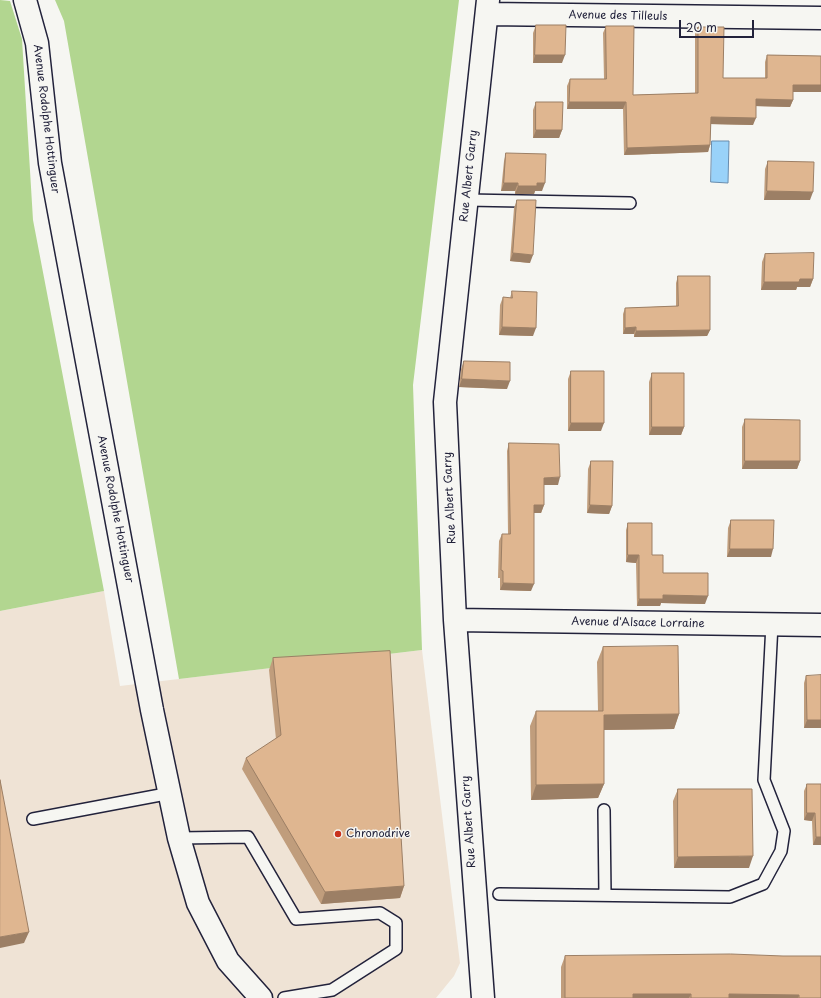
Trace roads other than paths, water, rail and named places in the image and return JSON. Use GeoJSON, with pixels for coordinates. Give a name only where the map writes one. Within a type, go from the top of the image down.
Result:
{"type":"FeatureCollection","features":[{"type":"Feature","properties":{"kind":"street","name":"Avenue Rodolphe Hottinguer"},"geometry":{"type":"LineString","coordinates":[[24,0],[38,43],[50,162],[151,702],[179,838],[198,903],[228,961],[261,998]]}},
{"type":"Feature","properties":{"kind":"street","name":"Avenue des Tilleuls"},"geometry":{"type":"LineString","coordinates":[[488,7],[821,18]]}},
{"type":"Feature","properties":{"kind":"street","name":"Rue Albert Garry"},"geometry":{"type":"LineString","coordinates":[[483,998],[455,620],[445,402],[488,7]]}},
{"type":"Feature","properties":{"kind":"street","name":"Avenue d'Alsace Lorraine"},"geometry":{"type":"LineString","coordinates":[[455,620],[821,625]]}},
{"type":"Feature","properties":{"kind":"lane"},"geometry":{"type":"LineString","coordinates":[[467,200],[630,203]]}},
{"type":"Feature","properties":{"kind":"lane"},"geometry":{"type":"LineString","coordinates":[[498,894],[730,896],[763,884],[781,851],[784,832],[764,780],[772,624]]}},
{"type":"Feature","properties":{"kind":"lane"},"geometry":{"type":"LineString","coordinates":[[33,819],[170,793]]}},
{"type":"Feature","properties":{"kind":"lane"},"geometry":{"type":"LineString","coordinates":[[604,810],[605,895]]}},
{"type":"Feature","properties":{"kind":"lane"},"geometry":{"type":"LineString","coordinates":[[179,838],[248,837],[296,919],[380,914],[396,923],[396,949],[332,990],[284,998]]}},
{"type":"Feature","properties":{"kind":"water"},"geometry":{"type":"Polygon","coordinates":[[[712,141],[729,141],[728,183],[711,182],[712,141]]]}},
{"type":"Feature","properties":{"kind":"place","name":"Chronodrive"},"geometry":{"type":"Point","coordinates":[338,834]}}]}
